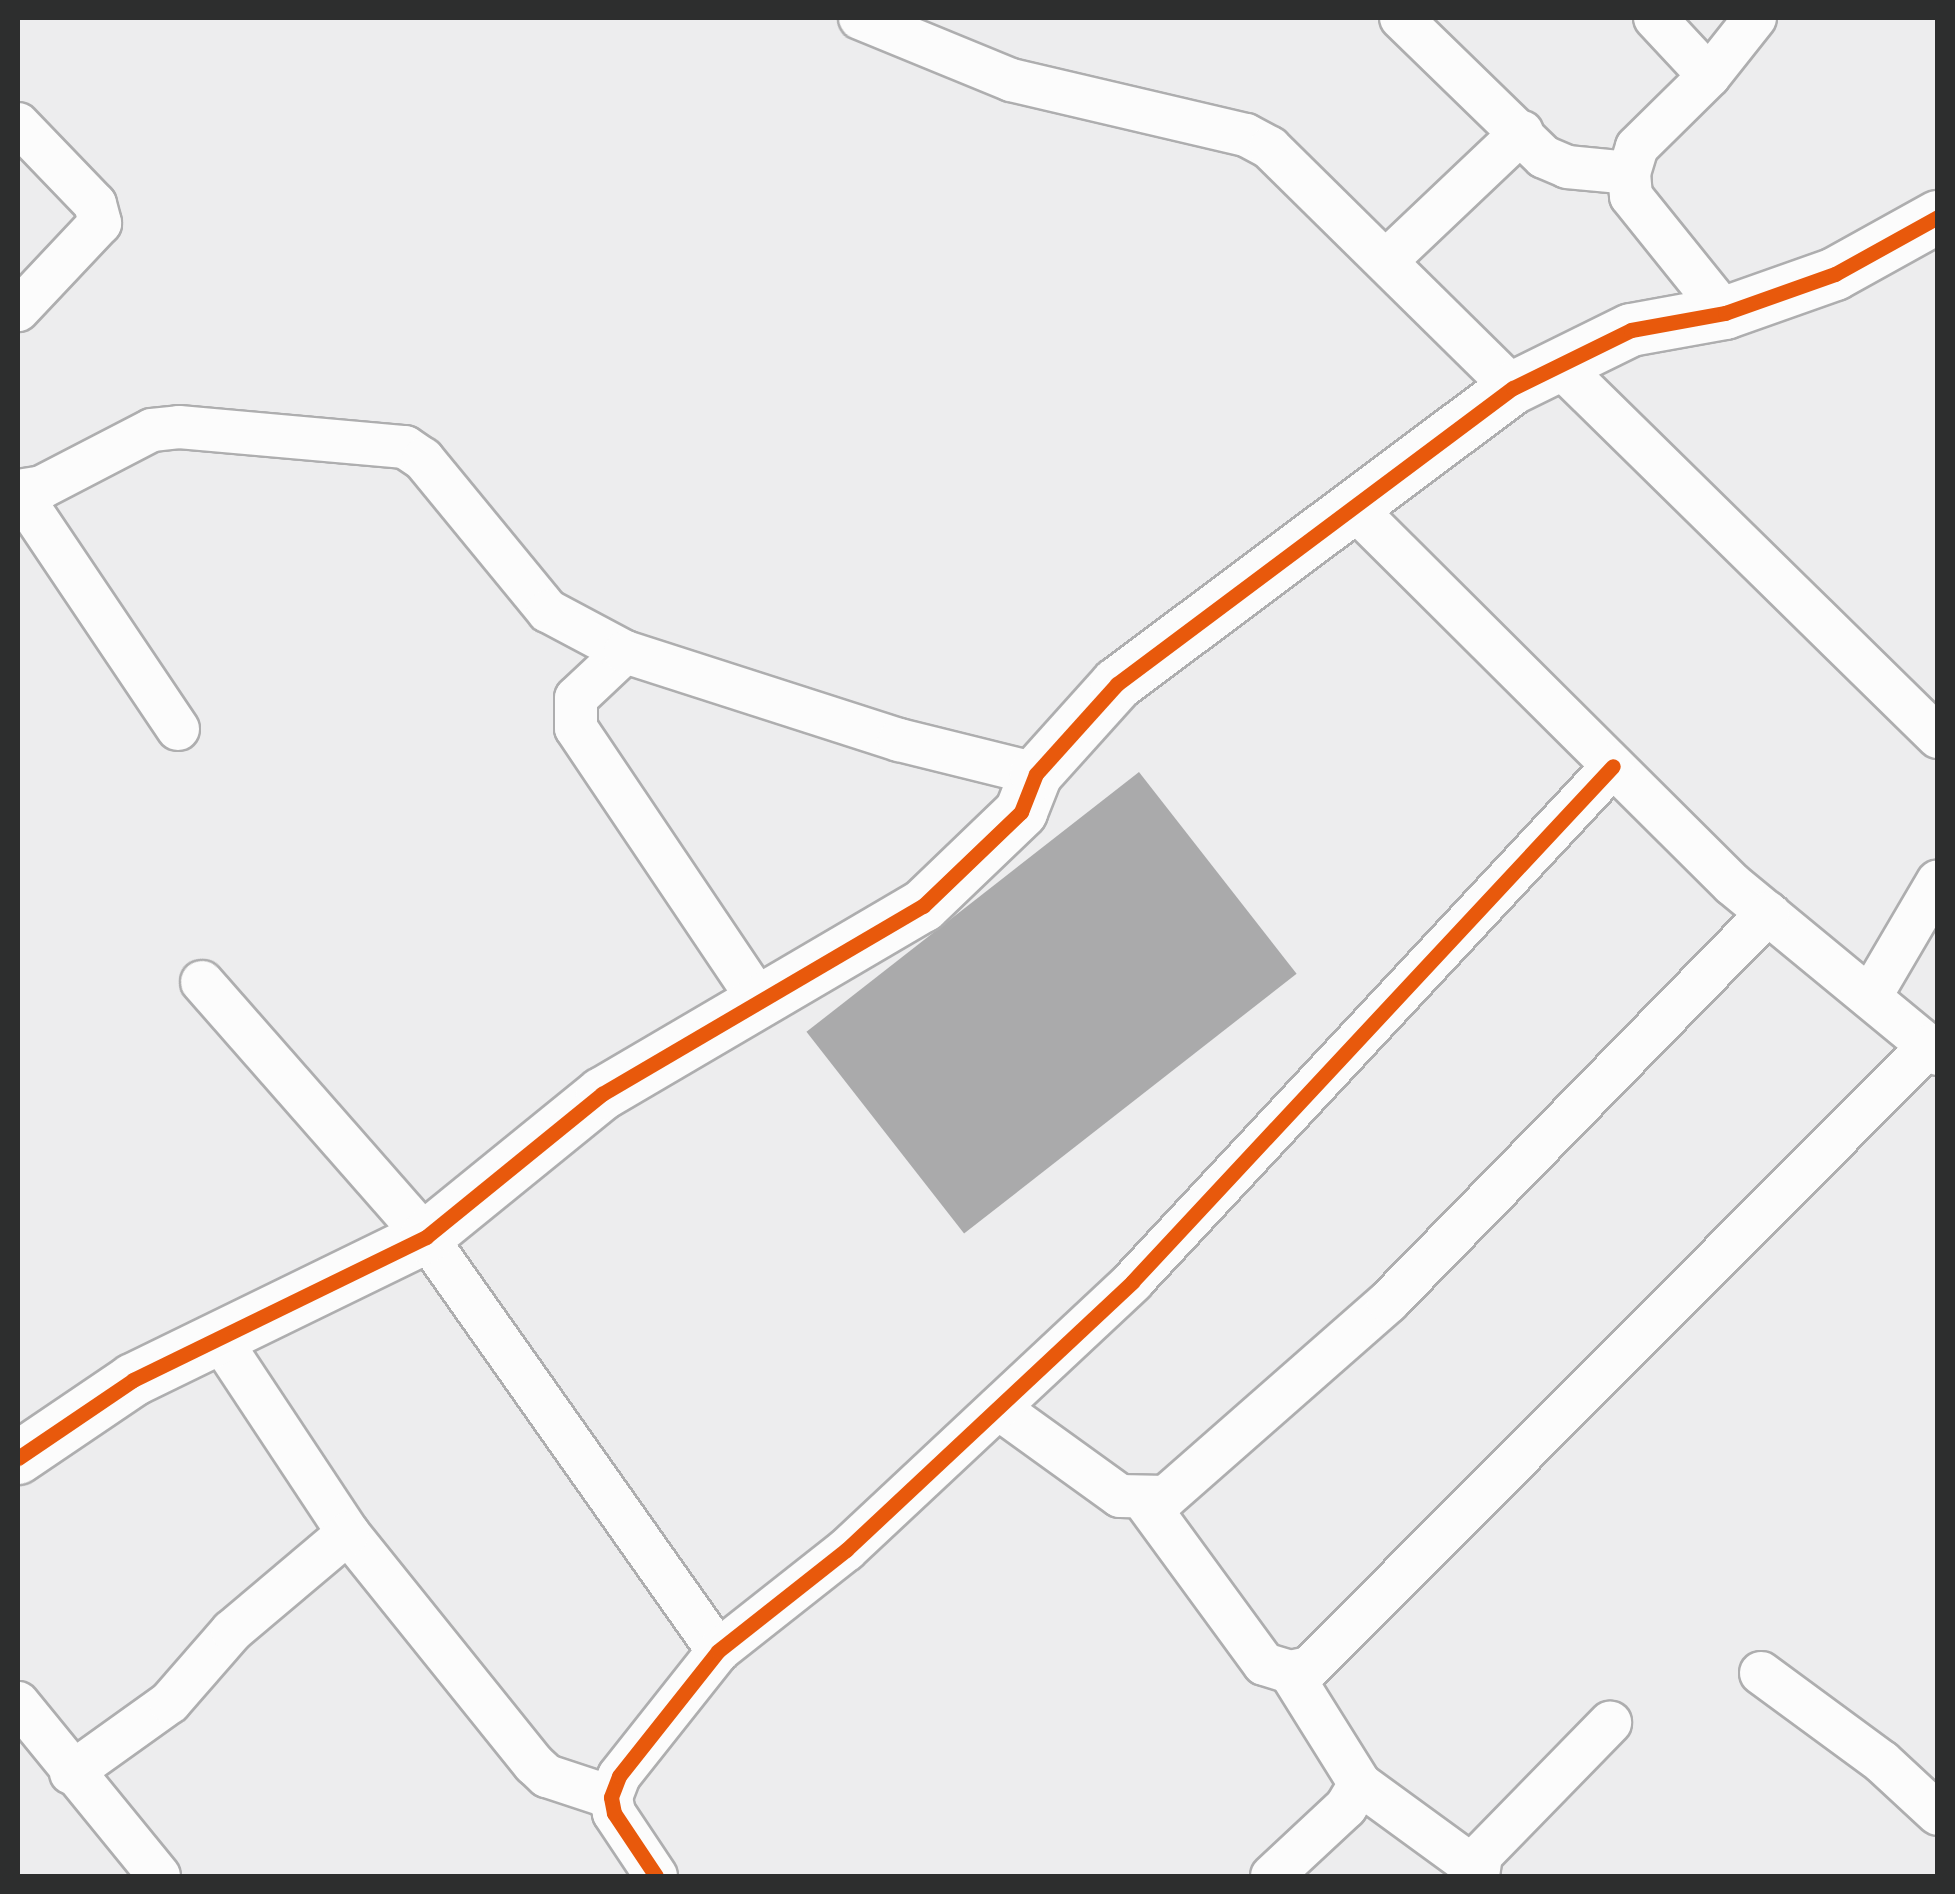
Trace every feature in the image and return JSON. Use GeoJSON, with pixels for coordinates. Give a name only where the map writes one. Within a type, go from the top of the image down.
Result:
{"type":"FeatureCollection","features":[{"type":"Feature","properties":{"kind":"street"},"geometry":{"type":"LineString","coordinates":[[860,18],[1011,80],[1246,135],[1296,168],[1387,260],[1535,375],[1938,737]]}},
{"type":"Feature","properties":{"kind":"street"},"geometry":{"type":"LineString","coordinates":[[1401,18],[1544,157],[1567,167],[1629,173]]}},
{"type":"Feature","properties":{"kind":"street"},"geometry":{"type":"LineString","coordinates":[[1656,18],[1709,76]]}},
{"type":"Feature","properties":{"kind":"street"},"geometry":{"type":"LineString","coordinates":[[1725,312],[1632,196],[1629,173],[1637,147],[1709,76],[1755,18]]}},
{"type":"Feature","properties":{"kind":"street"},"geometry":{"type":"LineString","coordinates":[[18,124],[95,204],[100,223],[18,310]]}},
{"type":"Feature","properties":{"kind":"street"},"geometry":{"type":"LineString","coordinates":[[1387,260],[1522,132]]}},
{"type":"Feature","properties":{"kind":"street"},"geometry":{"type":"LineString","coordinates":[[18,1458],[133,1380],[426,1237],[602,1094],[758,999],[923,906],[962,876],[1021,812],[1036,774],[1117,684],[1350,504],[1535,375],[1631,330],[1725,312],[1835,274],[1938,217]]}},
{"type":"Feature","properties":{"kind":"street"},"geometry":{"type":"LineString","coordinates":[[178,729],[18,491],[42,487],[152,430],[404,447],[423,459],[548,611],[625,652],[899,740],[1036,774]]}},
{"type":"Feature","properties":{"kind":"street"},"geometry":{"type":"LineString","coordinates":[[1144,1500],[1264,1664],[1290,1672],[1309,1668],[1933,1050],[1768,913],[1613,766],[1350,504]]}},
{"type":"Feature","properties":{"kind":"street"},"geometry":{"type":"LineString","coordinates":[[625,652],[576,698],[576,728],[758,999]]}},
{"type":"Feature","properties":{"kind":"street"},"geometry":{"type":"LineString","coordinates":[[656,1876],[614,1813],[611,1796],[619,1776],[718,1651],[846,1550],[1132,1282],[1613,766]]}},
{"type":"Feature","properties":{"kind":"street"},"geometry":{"type":"LineString","coordinates":[[1870,997],[1938,880]]}},
{"type":"Feature","properties":{"kind":"street"},"geometry":{"type":"LineString","coordinates":[[998,1408],[1120,1496],[1144,1500],[1166,1497],[1388,1302],[1768,913]]}},
{"type":"Feature","properties":{"kind":"street"},"geometry":{"type":"LineString","coordinates":[[202,982],[426,1237],[718,1651]]}},
{"type":"Feature","properties":{"kind":"street"},"geometry":{"type":"LineString","coordinates":[[218,1338],[348,1533],[534,1764],[548,1776],[611,1796]]}},
{"type":"Feature","properties":{"kind":"street"},"geometry":{"type":"LineString","coordinates":[[44,1755],[170,1702],[232,1631],[348,1533]]}},
{"type":"Feature","properties":{"kind":"street"},"geometry":{"type":"LineString","coordinates":[[1290,1672],[1360,1784],[1478,1873],[1482,1855],[1610,1723]]}},
{"type":"Feature","properties":{"kind":"street"},"geometry":{"type":"LineString","coordinates":[[1761,1674],[1882,1762],[1938,1814]]}},
{"type":"Feature","properties":{"kind":"street"},"geometry":{"type":"LineString","coordinates":[[18,1702],[44,1755],[159,1876]]}},
{"type":"Feature","properties":{"kind":"street"},"geometry":{"type":"LineString","coordinates":[[1272,1876],[1346,1807],[1360,1784]]}},
{"type":"Feature","properties":{"kind":"building"},"geometry":{"type":"Polygon","coordinates":[[[1139,772],[1297,974],[964,1234],[806,1032],[1139,772]]]}},
{"type":"Feature","properties":{"kind":"cycle path"},"geometry":{"type":"LineString","coordinates":[[18,1458],[133,1380],[426,1237],[602,1094],[923,906],[1021,812],[1036,774],[1117,684],[1513,388],[1631,330],[1725,313],[1835,274],[1938,217]]}},
{"type":"Feature","properties":{"kind":"cycle path"},"geometry":{"type":"LineString","coordinates":[[656,1876],[614,1813],[611,1797],[619,1776],[718,1651],[846,1550],[1132,1282],[1613,766]]}}]}
